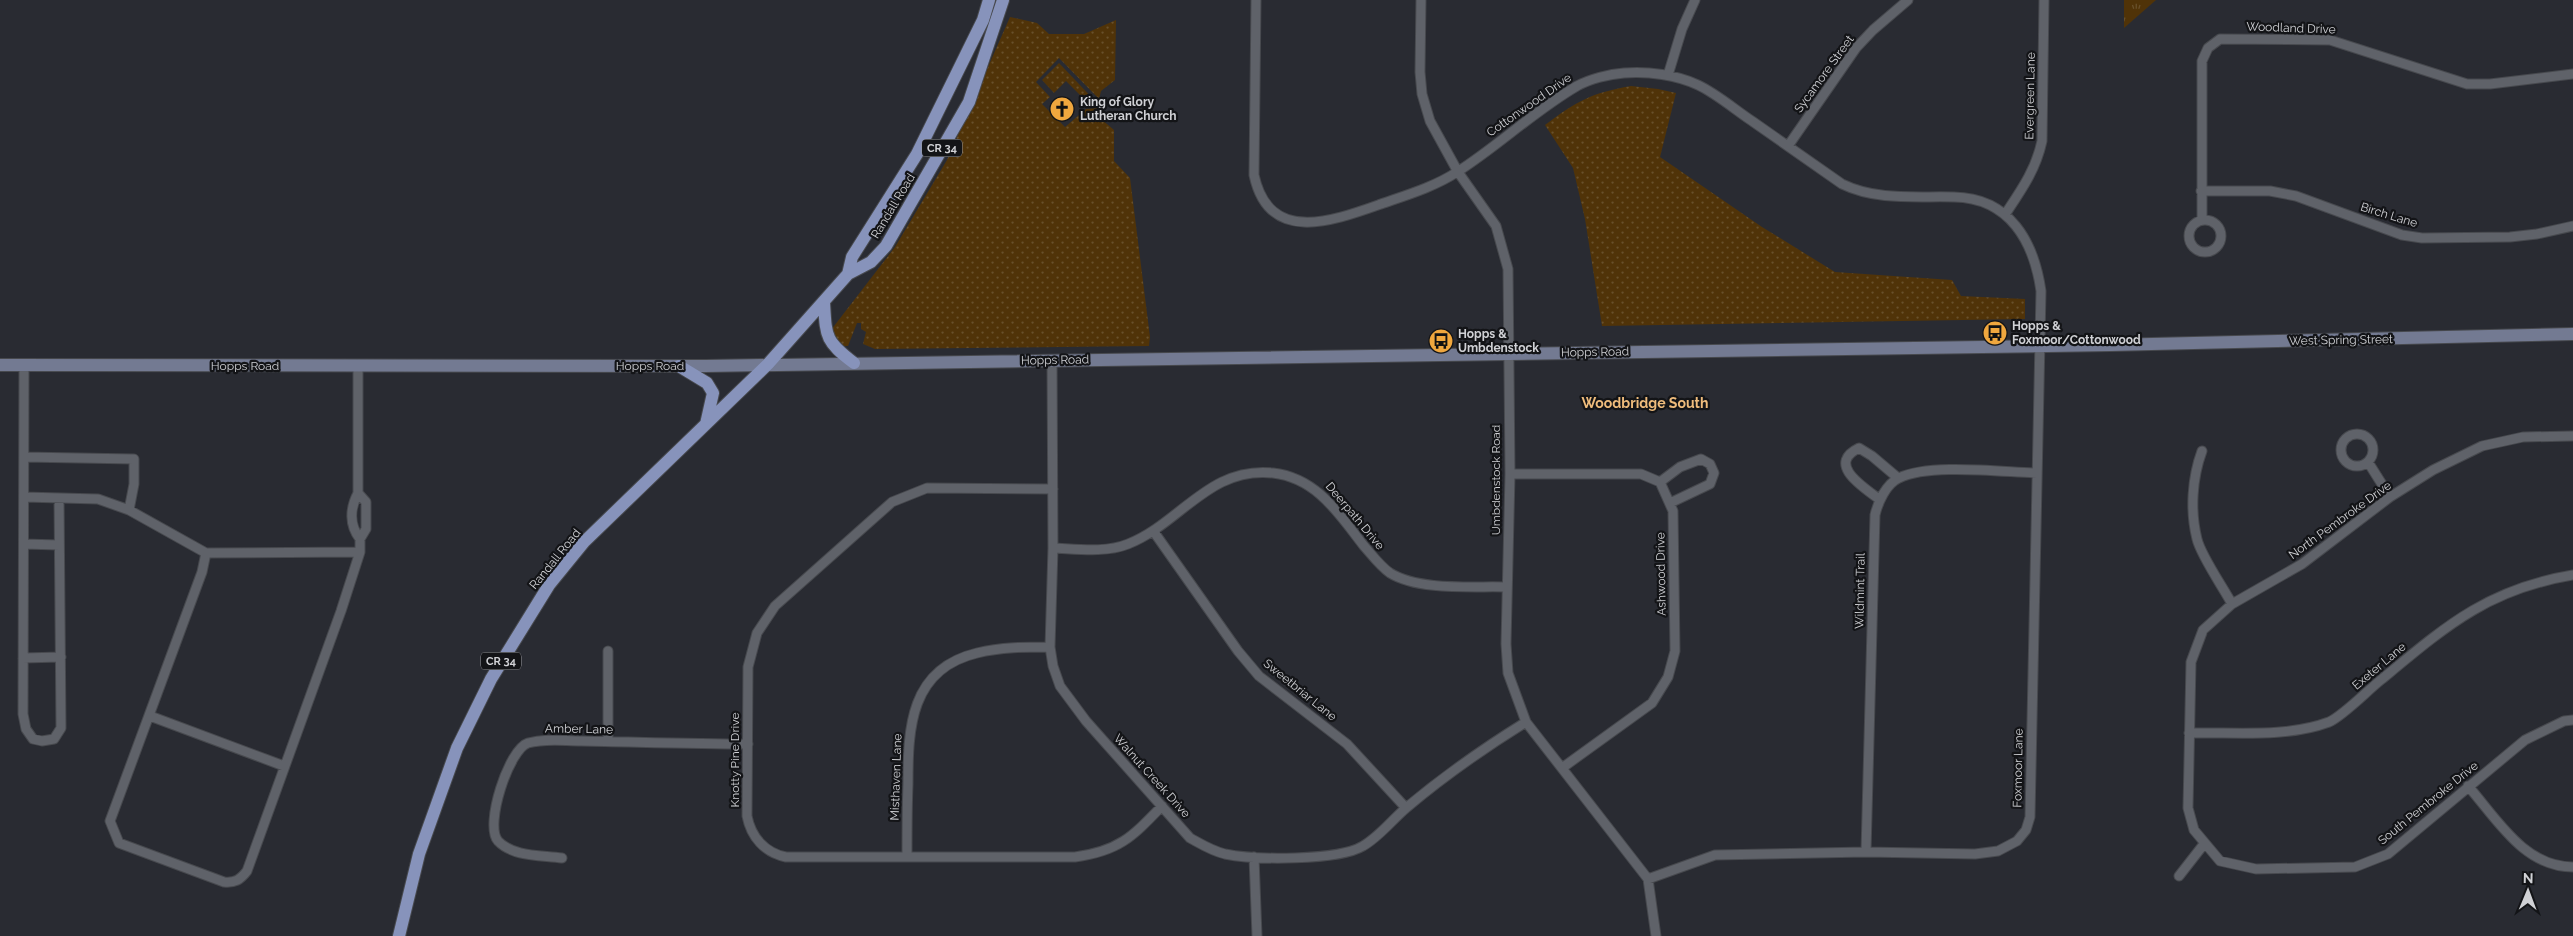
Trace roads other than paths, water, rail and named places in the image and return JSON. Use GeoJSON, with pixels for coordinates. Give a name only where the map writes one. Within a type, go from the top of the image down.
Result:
{"type":"FeatureCollection","features":[{"type":"Feature","properties":{"kind":"main road","name":"Randall Road"},"geometry":{"type":"LineString","coordinates":[[848,274],[852,257],[917,154],[983,20],[989,0]]}},
{"type":"Feature","properties":{"kind":"main road","name":"Randall Road"},"geometry":{"type":"LineString","coordinates":[[399,936],[419,854],[443,783],[474,711],[510,645],[550,584],[584,542],[768,364],[848,274],[871,262],[886,246],[969,102],[1003,0]]}},
{"type":"Feature","properties":{"kind":"main road"},"geometry":{"type":"LineString","coordinates":[[824,302],[826,334],[839,351],[854,363]]}},
{"type":"Feature","properties":{"kind":"main road","name":"West Spring Street"},"geometry":{"type":"LineString","coordinates":[[2110,345],[2573,334]]}},
{"type":"Feature","properties":{"kind":"main road","name":"Hopps Road"},"geometry":{"type":"LineString","coordinates":[[0,366],[679,366],[2110,345]]}},
{"type":"Feature","properties":{"kind":"main road"},"geometry":{"type":"LineString","coordinates":[[679,366],[707,383],[713,394],[706,424]]}},
{"type":"Feature","properties":{"kind":"street","name":"Cottonwood Drive"},"geometry":{"type":"LineString","coordinates":[[1256,0],[1254,175],[1258,193],[1271,211],[1282,218],[1294,222],[1331,221],[1418,192],[1458,172],[1579,85],[1624,73],[1668,75],[1698,85],[1842,184],[1858,192],[1878,196],[1956,197],[1970,199],[2006,213]]}},
{"type":"Feature","properties":{"kind":"street","name":"Umbdenstock Road"},"geometry":{"type":"LineString","coordinates":[[1422,0],[1420,72],[1422,94],[1430,122],[1458,172],[1496,226],[1504,249],[1509,289],[1510,474],[1506,587],[1508,673],[1526,722],[1648,879],[1656,936]]}},
{"type":"Feature","properties":{"kind":"street"},"geometry":{"type":"LineString","coordinates":[[1668,75],[1682,29],[1695,0]]}},
{"type":"Feature","properties":{"kind":"street","name":"Sycamore Street"},"geometry":{"type":"LineString","coordinates":[[1788,146],[1856,48],[1873,30],[1908,0]]}},
{"type":"Feature","properties":{"kind":"street","name":"Evergreen Lane"},"geometry":{"type":"LineString","coordinates":[[2006,213],[2038,161],[2042,141],[2044,0]]}},
{"type":"Feature","properties":{"kind":"street","name":"Woodland Drive"},"geometry":{"type":"LineString","coordinates":[[2202,220],[2202,61],[2208,48],[2220,39],[2330,40],[2467,84],[2490,84],[2573,74]]}},
{"type":"Feature","properties":{"kind":"street","name":"Birch Lane"},"geometry":{"type":"LineString","coordinates":[[2201,191],[2270,191],[2296,196],[2402,235],[2422,238],[2510,237],[2537,234],[2573,226]]}},
{"type":"Feature","properties":{"kind":"street"},"geometry":{"type":"LineString","coordinates":[[2006,213],[2026,240],[2038,269],[2041,291],[2039,346]]}},
{"type":"Feature","properties":{"kind":"street","name":"Foxmoor Lane"},"geometry":{"type":"LineString","coordinates":[[1648,879],[1715,854],[1866,852],[1976,854],[1998,851],[2017,841],[2026,830],[2030,817],[2039,346]]}},
{"type":"Feature","properties":{"kind":"street","name":"Walnut Creek Drive"},"geometry":{"type":"LineString","coordinates":[[1052,360],[1053,548],[1050,647],[1060,686],[1086,721],[1190,838],[1224,854],[1254,857],[1348,853],[1365,845],[1406,808],[1483,749],[1526,722]]}},
{"type":"Feature","properties":{"kind":"street"},"geometry":{"type":"LineString","coordinates":[[24,366],[23,714],[26,729],[33,739],[42,741],[54,739],[62,728],[59,498]]}},
{"type":"Feature","properties":{"kind":"street"},"geometry":{"type":"LineString","coordinates":[[358,366],[358,493],[352,503],[352,529],[360,539]]}},
{"type":"Feature","properties":{"kind":"street","name":"North Pembroke Drive"},"geometry":{"type":"LineString","coordinates":[[2190,733],[2191,662],[2203,630],[2232,604],[2302,564],[2390,497],[2433,470],[2482,446],[2522,437],[2573,436]]}},
{"type":"Feature","properties":{"kind":"street"},"geometry":{"type":"LineString","coordinates":[[1898,478],[1872,456],[1859,448],[1850,453],[1846,458],[1847,470],[1860,485],[1879,499],[1898,478],[1928,470],[2037,473]]}},
{"type":"Feature","properties":{"kind":"street"},"geometry":{"type":"LineString","coordinates":[[2202,451],[2194,472],[2194,508],[2197,540],[2232,604]]}},
{"type":"Feature","properties":{"kind":"street"},"geometry":{"type":"LineString","coordinates":[[24,457],[134,458],[134,484],[130,510]]}},
{"type":"Feature","properties":{"kind":"street"},"geometry":{"type":"LineString","coordinates":[[1510,474],[1642,474],[1660,482],[1680,468],[1701,459],[1710,464],[1714,473],[1710,484],[1670,503]]}},
{"type":"Feature","properties":{"kind":"street"},"geometry":{"type":"LineString","coordinates":[[2368,462],[2390,497]]}},
{"type":"Feature","properties":{"kind":"street","name":"Deerpath Drive"},"geometry":{"type":"LineString","coordinates":[[1053,548],[1106,549],[1126,545],[1154,532],[1195,498],[1229,477],[1251,472],[1273,473],[1296,478],[1313,486],[1331,503],[1376,560],[1390,573],[1408,580],[1432,584],[1506,587]]}},
{"type":"Feature","properties":{"kind":"street","name":"Ashwood Drive"},"geometry":{"type":"LineString","coordinates":[[1562,768],[1652,703],[1668,677],[1675,651],[1673,511],[1660,482]]}},
{"type":"Feature","properties":{"kind":"street","name":"Knotty Pine Drive"},"geometry":{"type":"LineString","coordinates":[[1052,489],[927,488],[892,502],[775,606],[757,633],[748,667],[749,826],[759,843],[775,855],[1075,857],[1109,851],[1134,834],[1162,806]]}},
{"type":"Feature","properties":{"kind":"street"},"geometry":{"type":"LineString","coordinates":[[206,554],[202,572],[110,821],[119,843],[231,883],[241,879],[247,872],[341,611],[360,552],[360,539],[366,530],[366,502],[358,493]]}},
{"type":"Feature","properties":{"kind":"street"},"geometry":{"type":"LineString","coordinates":[[24,497],[98,499],[130,510],[206,554],[360,552]]}},
{"type":"Feature","properties":{"kind":"street","name":"Wildmint Trail"},"geometry":{"type":"LineString","coordinates":[[1866,852],[1875,515],[1879,499]]}},
{"type":"Feature","properties":{"kind":"street","name":"Sweetbriar Lane"},"geometry":{"type":"LineString","coordinates":[[1154,532],[1238,651],[1260,676],[1347,744],[1406,808]]}},
{"type":"Feature","properties":{"kind":"street"},"geometry":{"type":"LineString","coordinates":[[24,544],[59,545]]}},
{"type":"Feature","properties":{"kind":"street","name":"Exeter Lane"},"geometry":{"type":"LineString","coordinates":[[2190,733],[2301,731],[2331,721],[2446,626],[2494,598],[2540,581],[2573,576]]}},
{"type":"Feature","properties":{"kind":"street","name":"Misthaven Lane"},"geometry":{"type":"LineString","coordinates":[[907,856],[908,737],[912,717],[928,685],[943,668],[960,658],[978,653],[1050,647]]}},
{"type":"Feature","properties":{"kind":"street"},"geometry":{"type":"LineString","coordinates":[[608,651],[608,741]]}},
{"type":"Feature","properties":{"kind":"street"},"geometry":{"type":"LineString","coordinates":[[23,658],[61,657]]}},
{"type":"Feature","properties":{"kind":"street"},"geometry":{"type":"LineString","coordinates":[[150,716],[284,766]]}},
{"type":"Feature","properties":{"kind":"street","name":"South Pembroke Drive"},"geometry":{"type":"LineString","coordinates":[[2190,733],[2188,808],[2194,830],[2220,861],[2256,870],[2355,867],[2388,854],[2525,740],[2564,721],[2573,720]]}},
{"type":"Feature","properties":{"kind":"street","name":"Amber Lane"},"geometry":{"type":"LineString","coordinates":[[562,858],[523,854],[510,850],[497,840],[492,822],[511,762],[516,751],[526,744],[537,741],[608,741],[673,744],[748,744]]}},
{"type":"Feature","properties":{"kind":"street"},"geometry":{"type":"LineString","coordinates":[[2468,786],[2520,846],[2543,862],[2573,867]]}},
{"type":"Feature","properties":{"kind":"street"},"geometry":{"type":"LineString","coordinates":[[2179,876],[2204,844]]}},
{"type":"Feature","properties":{"kind":"street"},"geometry":{"type":"LineString","coordinates":[[1254,857],[1257,936]]}},
{"type":"Feature","properties":{"kind":"place","name":"King of Glory Lutheran Church"},"geometry":{"type":"Point","coordinates":[1062,109]}},
{"type":"Feature","properties":{"kind":"place","name":"Hopps & Foxmoor/Cottonwood"},"geometry":{"type":"Point","coordinates":[1995,333]}},
{"type":"Feature","properties":{"kind":"place","name":"Hopps & Umbdenstock"},"geometry":{"type":"Point","coordinates":[1441,341]}},
{"type":"Feature","properties":{"kind":"district","name":"Woodbridge South"},"geometry":{"type":"Point","coordinates":[1645,403]}}]}
